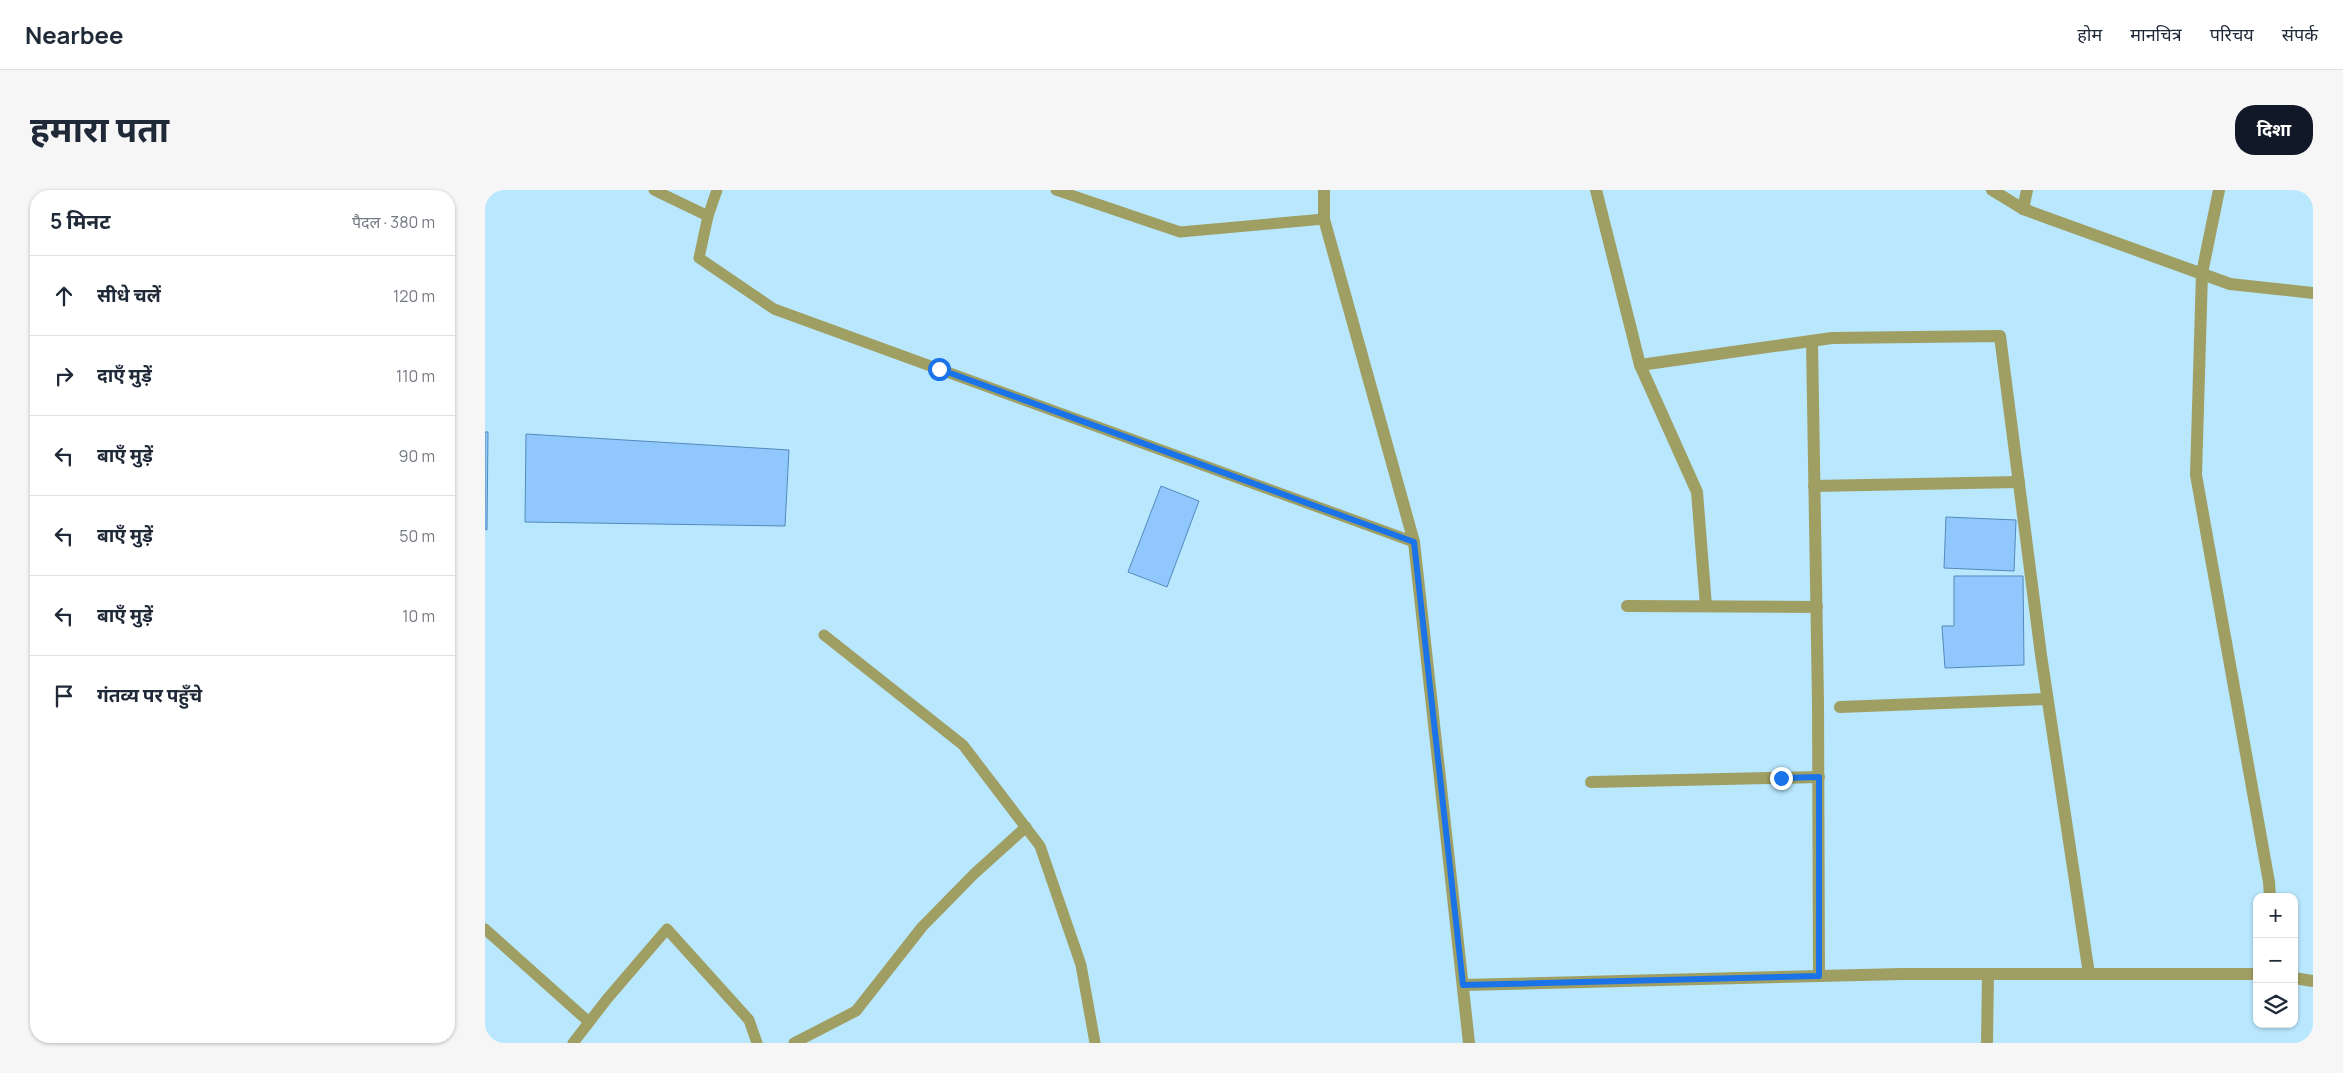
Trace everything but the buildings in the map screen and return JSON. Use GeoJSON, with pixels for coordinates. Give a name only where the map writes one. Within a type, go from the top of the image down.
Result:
{"type":"FeatureCollection","features":[{"type":"Feature","properties":{"kind":"street"},"geometry":{"type":"LineString","coordinates":[[1324,190],[1324,219],[1414,542],[1469,1043]]}},
{"type":"Feature","properties":{"kind":"street"},"geometry":{"type":"LineString","coordinates":[[1595,190],[1640,365],[1697,492],[1706,606]]}},
{"type":"Feature","properties":{"kind":"street"},"geometry":{"type":"LineString","coordinates":[[1992,190],[2023,209],[2230,284],[2313,294]]}},
{"type":"Feature","properties":{"kind":"street"},"geometry":{"type":"LineString","coordinates":[[2023,209],[2027,190]]}},
{"type":"Feature","properties":{"kind":"street"},"geometry":{"type":"LineString","coordinates":[[2219,190],[2202,273],[2196,475],[2270,893]]}},
{"type":"Feature","properties":{"kind":"street"},"geometry":{"type":"LineString","coordinates":[[1640,365],[1832,338],[2000,336],[2047,699],[2089,974]]}},
{"type":"Feature","properties":{"kind":"street"},"geometry":{"type":"LineString","coordinates":[[1812,341],[1819,777],[1819,976]]}},
{"type":"Feature","properties":{"kind":"street"},"geometry":{"type":"LineString","coordinates":[[1814,486],[2019,482]]}},
{"type":"Feature","properties":{"kind":"street"},"geometry":{"type":"LineString","coordinates":[[1627,606],[1817,607]]}},
{"type":"Feature","properties":{"kind":"street"},"geometry":{"type":"LineString","coordinates":[[1841,707],[2047,699]]}},
{"type":"Feature","properties":{"kind":"street"},"geometry":{"type":"LineString","coordinates":[[1591,782],[1819,777]]}},
{"type":"Feature","properties":{"kind":"street"},"geometry":{"type":"LineString","coordinates":[[1987,1043],[1988,974]]}},
{"type":"Feature","properties":{"kind":"street"},"geometry":{"type":"LineString","coordinates":[[1463,985],[1819,976],[2253,974]]}},
{"type":"Feature","properties":{"kind":"street"},"geometry":{"type":"LineString","coordinates":[[2298,979],[2313,981]]}},
{"type":"Feature","properties":{"kind":"lane"},"geometry":{"type":"LineString","coordinates":[[654,190],[708,216]]}},
{"type":"Feature","properties":{"kind":"lane"},"geometry":{"type":"LineString","coordinates":[[717,190],[708,216],[699,258],[774,309],[1414,542]]}},
{"type":"Feature","properties":{"kind":"lane"},"geometry":{"type":"LineString","coordinates":[[1056,190],[1180,232],[1324,219]]}},
{"type":"Feature","properties":{"kind":"lane"},"geometry":{"type":"LineString","coordinates":[[824,635],[963,745],[1041,846],[1081,966],[1095,1043]]}},
{"type":"Feature","properties":{"kind":"lane"},"geometry":{"type":"LineString","coordinates":[[794,1043],[856,1011],[922,926],[974,874],[1026,827]]}},
{"type":"Feature","properties":{"kind":"lane"},"geometry":{"type":"LineString","coordinates":[[485,929],[589,1022]]}},
{"type":"Feature","properties":{"kind":"lane"},"geometry":{"type":"LineString","coordinates":[[573,1043],[667,929],[749,1020],[757,1043]]}},
{"type":"Feature","properties":{"kind":"route"},"geometry":{"type":"LineString","coordinates":[[939,369],[1414,542],[1463,985],[1819,976],[1819,777],[1781,778]]}}]}
